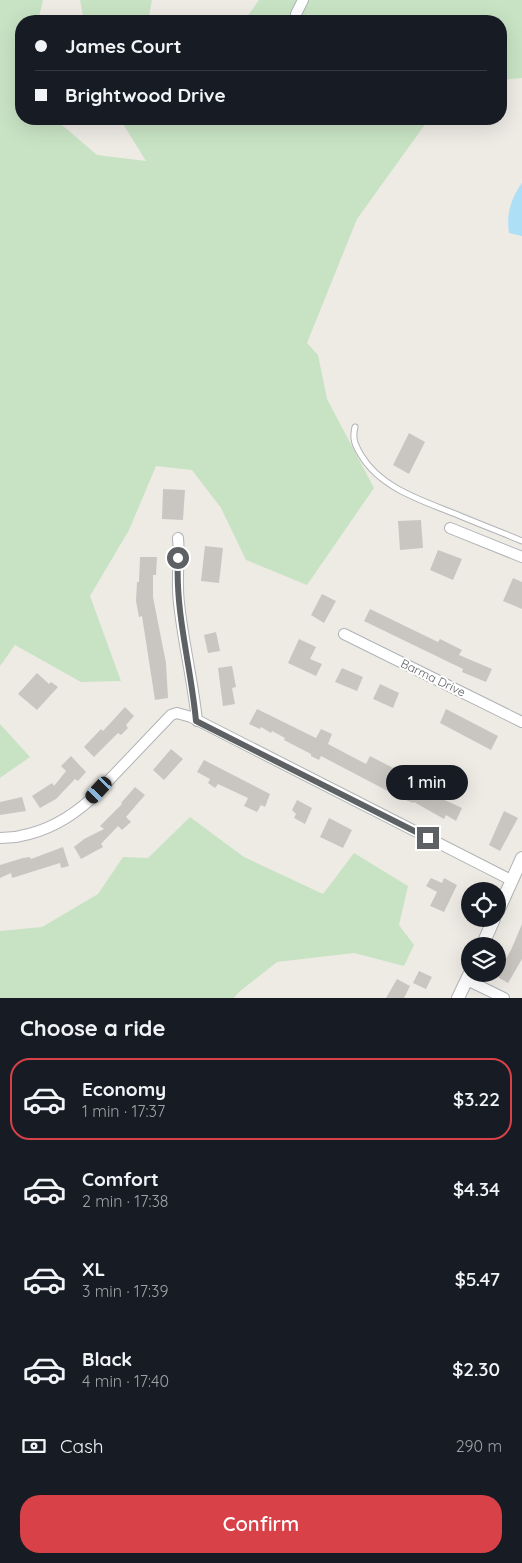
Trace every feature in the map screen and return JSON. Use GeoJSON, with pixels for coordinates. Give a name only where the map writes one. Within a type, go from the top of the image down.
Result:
{"type":"FeatureCollection","features":[{"type":"Feature","properties":{"kind":"street"},"geometry":{"type":"LineString","coordinates":[[296,14],[303,0]]}},
{"type":"Feature","properties":{"kind":"street"},"geometry":{"type":"LineString","coordinates":[[450,528],[522,557]]}},
{"type":"Feature","properties":{"kind":"street"},"geometry":{"type":"LineString","coordinates":[[178,538],[178,603],[194,694],[196,721]]}},
{"type":"Feature","properties":{"kind":"street","name":"Barma Drive"},"geometry":{"type":"LineString","coordinates":[[344,634],[522,722]]}},
{"type":"Feature","properties":{"kind":"street"},"geometry":{"type":"LineString","coordinates":[[0,838],[18,837],[55,825],[66,819],[91,800],[171,716],[177,713],[511,880]]}},
{"type":"Feature","properties":{"kind":"street"},"geometry":{"type":"LineString","coordinates":[[506,892],[522,858]]}},
{"type":"Feature","properties":{"kind":"street"},"geometry":{"type":"LineString","coordinates":[[458,998],[466,982]]}},
{"type":"Feature","properties":{"kind":"street"},"geometry":{"type":"LineString","coordinates":[[477,982],[504,998]]}},
{"type":"Feature","properties":{"kind":"lane"},"geometry":{"type":"LineString","coordinates":[[355,427],[354,442],[364,461],[377,474],[397,489],[522,541]]}},
{"type":"Feature","properties":{"kind":"green space"},"geometry":{"type":"Polygon","coordinates":[[[0,0],[43,0],[39,15],[15,15],[15,125],[62,125],[97,155],[146,161],[124,125],[425,125],[357,219],[307,343],[318,355],[327,399],[374,488],[307,585],[246,560],[221,508],[192,470],[156,466],[129,530],[90,596],[121,681],[81,682],[15,645],[0,666],[0,0]]]}},
{"type":"Feature","properties":{"kind":"green space"},"geometry":{"type":"Polygon","coordinates":[[[80,0],[152,0],[149,15],[83,15],[80,0]]]}},
{"type":"Feature","properties":{"kind":"green space"},"geometry":{"type":"Polygon","coordinates":[[[259,0],[522,0],[522,78],[507,79],[507,15],[248,15],[259,0]]]}},
{"type":"Feature","properties":{"kind":"green space"},"geometry":{"type":"Polygon","coordinates":[[[0,724],[30,757],[0,778],[0,724]]]}},
{"type":"Feature","properties":{"kind":"green space"},"geometry":{"type":"Polygon","coordinates":[[[190,817],[244,857],[323,894],[354,853],[408,886],[399,925],[414,945],[404,966],[354,953],[277,962],[234,998],[0,998],[0,931],[42,927],[98,894],[123,857],[148,858],[190,817]]]}},
{"type":"Feature","properties":{"kind":"water"},"geometry":{"type":"Polygon","coordinates":[[[522,183],[522,236],[509,233],[508,219],[512,200],[522,183]]]}},
{"type":"Feature","properties":{"kind":"building"},"geometry":{"type":"Polygon","coordinates":[[[409,433],[425,442],[409,474],[393,465],[409,433]]]}},
{"type":"Feature","properties":{"kind":"building"},"geometry":{"type":"Polygon","coordinates":[[[163,489],[185,490],[183,520],[162,519],[163,489]]]}},
{"type":"Feature","properties":{"kind":"building"},"geometry":{"type":"Polygon","coordinates":[[[421,520],[423,548],[400,550],[398,521],[421,520]]]}},
{"type":"Feature","properties":{"kind":"building"},"geometry":{"type":"Polygon","coordinates":[[[205,546],[223,548],[219,583],[201,581],[205,546]]]}},
{"type":"Feature","properties":{"kind":"building"},"geometry":{"type":"Polygon","coordinates":[[[438,550],[462,559],[453,580],[430,570],[438,550]]]}},
{"type":"Feature","properties":{"kind":"building"},"geometry":{"type":"Polygon","coordinates":[[[140,557],[157,557],[156,575],[153,575],[153,597],[166,663],[168,698],[155,700],[142,616],[139,617],[136,601],[140,557]]]}},
{"type":"Feature","properties":{"kind":"building"},"geometry":{"type":"Polygon","coordinates":[[[513,578],[522,582],[522,609],[503,601],[513,578]]]}},
{"type":"Feature","properties":{"kind":"building"},"geometry":{"type":"Polygon","coordinates":[[[322,594],[336,601],[324,623],[311,615],[322,594]]]}},
{"type":"Feature","properties":{"kind":"building"},"geometry":{"type":"Polygon","coordinates":[[[370,609],[438,642],[440,639],[462,650],[459,655],[492,669],[486,682],[462,672],[463,669],[364,621],[370,609]]]}},
{"type":"Feature","properties":{"kind":"building"},"geometry":{"type":"Polygon","coordinates":[[[216,632],[220,651],[208,653],[204,635],[216,632]]]}},
{"type":"Feature","properties":{"kind":"building"},"geometry":{"type":"Polygon","coordinates":[[[299,639],[316,647],[310,659],[322,664],[316,676],[288,663],[299,639]]]}},
{"type":"Feature","properties":{"kind":"building"},"geometry":{"type":"Polygon","coordinates":[[[232,666],[236,687],[232,688],[235,704],[223,706],[218,668],[232,666]]]}},
{"type":"Feature","properties":{"kind":"building"},"geometry":{"type":"Polygon","coordinates":[[[342,668],[363,677],[357,691],[335,682],[342,668]]]}},
{"type":"Feature","properties":{"kind":"building"},"geometry":{"type":"Polygon","coordinates":[[[37,673],[49,684],[51,682],[58,687],[37,710],[18,694],[37,673]]]}},
{"type":"Feature","properties":{"kind":"building"},"geometry":{"type":"Polygon","coordinates":[[[380,684],[399,693],[393,708],[373,699],[380,684]]]}},
{"type":"Feature","properties":{"kind":"building"},"geometry":{"type":"Polygon","coordinates":[[[125,707],[134,716],[126,725],[128,728],[121,735],[118,733],[94,757],[84,747],[101,729],[103,731],[125,707]]]}},
{"type":"Feature","properties":{"kind":"building"},"geometry":{"type":"Polygon","coordinates":[[[257,709],[316,738],[321,729],[332,734],[328,744],[366,764],[370,756],[399,771],[396,778],[410,786],[411,783],[427,791],[429,785],[439,790],[436,796],[462,808],[456,821],[446,815],[444,819],[321,756],[319,760],[272,731],[271,733],[261,727],[260,729],[249,724],[257,709]]]}},
{"type":"Feature","properties":{"kind":"building"},"geometry":{"type":"Polygon","coordinates":[[[446,709],[498,736],[491,750],[440,723],[446,709]]]}},
{"type":"Feature","properties":{"kind":"building"},"geometry":{"type":"Polygon","coordinates":[[[171,749],[183,759],[164,780],[153,770],[171,749]]]}},
{"type":"Feature","properties":{"kind":"building"},"geometry":{"type":"Polygon","coordinates":[[[71,756],[86,772],[78,781],[75,779],[56,799],[40,808],[32,796],[52,783],[54,786],[66,771],[61,766],[71,756]]]}},
{"type":"Feature","properties":{"kind":"building"},"geometry":{"type":"Polygon","coordinates":[[[204,760],[270,794],[265,807],[261,805],[257,812],[244,806],[248,798],[218,784],[215,788],[208,783],[210,779],[197,772],[204,760]]]}},
{"type":"Feature","properties":{"kind":"building"},"geometry":{"type":"Polygon","coordinates":[[[135,787],[145,795],[126,817],[131,822],[122,830],[118,826],[101,844],[103,847],[81,859],[74,847],[84,839],[104,829],[100,826],[122,804],[135,787]]]}},
{"type":"Feature","properties":{"kind":"building"},"geometry":{"type":"Polygon","coordinates":[[[22,797],[26,811],[0,815],[0,802],[22,797]]]}},
{"type":"Feature","properties":{"kind":"building"},"geometry":{"type":"Polygon","coordinates":[[[297,800],[312,808],[305,824],[294,818],[296,814],[292,810],[297,800]]]}},
{"type":"Feature","properties":{"kind":"building"},"geometry":{"type":"Polygon","coordinates":[[[504,811],[518,818],[500,851],[489,845],[504,811]]]}},
{"type":"Feature","properties":{"kind":"building"},"geometry":{"type":"Polygon","coordinates":[[[329,818],[352,830],[343,848],[320,837],[329,818]]]}},
{"type":"Feature","properties":{"kind":"building"},"geometry":{"type":"Polygon","coordinates":[[[63,847],[69,866],[61,868],[60,863],[12,878],[11,873],[0,878],[0,865],[23,858],[30,857],[31,859],[63,847]]]}},
{"type":"Feature","properties":{"kind":"building"},"geometry":{"type":"Polygon","coordinates":[[[431,878],[442,883],[444,878],[457,885],[444,912],[430,906],[437,892],[426,886],[431,878]]]}},
{"type":"Feature","properties":{"kind":"building"},"geometry":{"type":"Polygon","coordinates":[[[522,924],[522,959],[508,983],[506,982],[506,959],[522,924]]]}},
{"type":"Feature","properties":{"kind":"building"},"geometry":{"type":"Polygon","coordinates":[[[419,971],[432,977],[426,989],[413,983],[419,971]]]}},
{"type":"Feature","properties":{"kind":"building"},"geometry":{"type":"Polygon","coordinates":[[[397,979],[410,986],[404,998],[386,998],[397,979]]]}},
{"type":"Feature","properties":{"kind":"route"},"geometry":{"type":"LineString","coordinates":[[178,558],[178,603],[194,694],[196,721],[428,838]]}}]}
